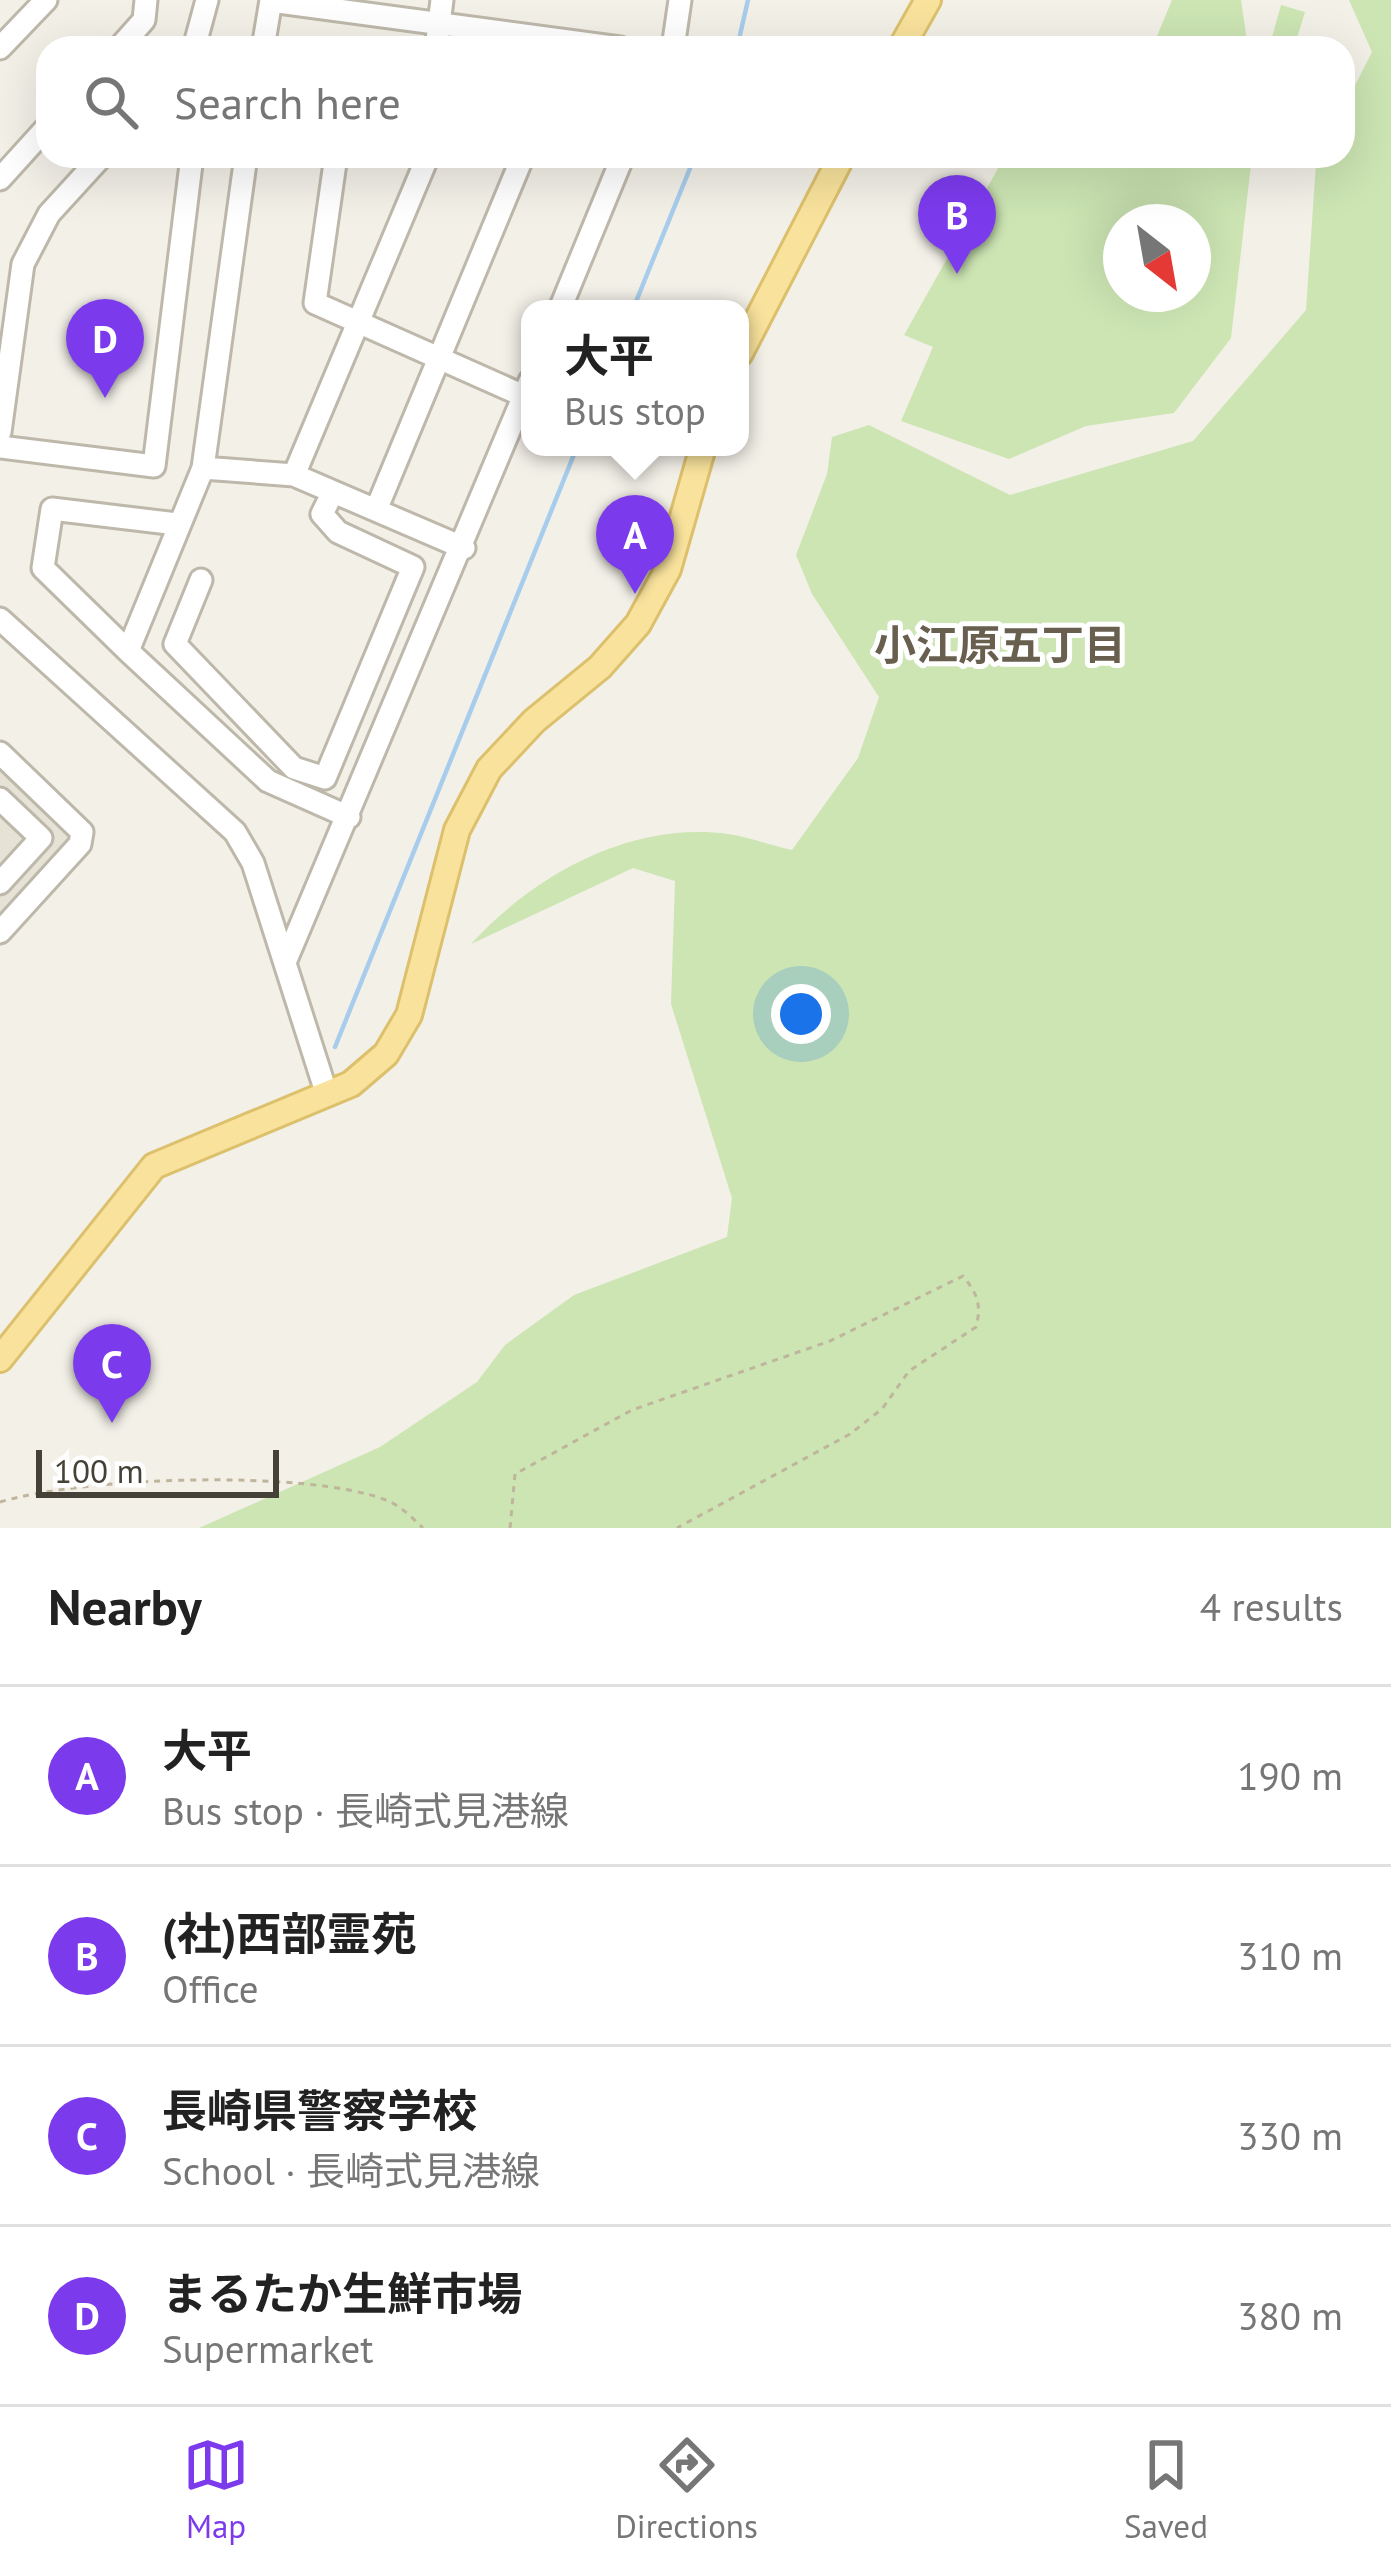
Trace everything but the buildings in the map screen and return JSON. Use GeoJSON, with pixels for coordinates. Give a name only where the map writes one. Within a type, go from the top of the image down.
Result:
{"type":"FeatureCollection","features":[{"type":"Feature","properties":{"kind":"main road"},"geometry":{"type":"LineString","coordinates":[[908,36],[928,0]]}},
{"type":"Feature","properties":{"kind":"main road"},"geometry":{"type":"LineString","coordinates":[[749,336],[836,168]]}},
{"type":"Feature","properties":{"kind":"main road"},"geometry":{"type":"LineString","coordinates":[[0,1360],[154,1166],[351,1084],[386,1054],[409,1015],[457,830],[489,769],[534,721],[600,667],[638,624],[668,569],[700,456]]}},
{"type":"Feature","properties":{"kind":"street"},"geometry":{"type":"LineString","coordinates":[[0,48],[46,0]]}},
{"type":"Feature","properties":{"kind":"street"},"geometry":{"type":"LineString","coordinates":[[129,36],[144,20],[146,0]]}},
{"type":"Feature","properties":{"kind":"street"},"geometry":{"type":"LineString","coordinates":[[197,36],[207,0]]}},
{"type":"Feature","properties":{"kind":"street"},"geometry":{"type":"LineString","coordinates":[[438,36],[442,0]]}},
{"type":"Feature","properties":{"kind":"street"},"geometry":{"type":"LineString","coordinates":[[676,36],[680,0]]}},
{"type":"Feature","properties":{"kind":"street"},"geometry":{"type":"LineString","coordinates":[[264,36],[271,1],[351,6],[530,36]]}},
{"type":"Feature","properties":{"kind":"street"},"geometry":{"type":"LineString","coordinates":[[0,179],[36,139]]}},
{"type":"Feature","properties":{"kind":"street"},"geometry":{"type":"LineString","coordinates":[[0,433],[23,264],[50,214],[91,168]]}},
{"type":"Feature","properties":{"kind":"street"},"geometry":{"type":"LineString","coordinates":[[0,447],[154,466],[191,168]]}},
{"type":"Feature","properties":{"kind":"street"},"geometry":{"type":"LineString","coordinates":[[128,651],[202,468],[244,168]]}},
{"type":"Feature","properties":{"kind":"street"},"geometry":{"type":"LineString","coordinates":[[335,168],[315,303],[357,325],[521,386]]}},
{"type":"Feature","properties":{"kind":"street"},"geometry":{"type":"LineString","coordinates":[[294,476],[423,168]]}},
{"type":"Feature","properties":{"kind":"street"},"geometry":{"type":"LineString","coordinates":[[376,510],[518,168]]}},
{"type":"Feature","properties":{"kind":"street"},"geometry":{"type":"LineString","coordinates":[[564,300],[618,168]]}},
{"type":"Feature","properties":{"kind":"street"},"geometry":{"type":"LineString","coordinates":[[286,960],[464,548],[521,403]]}},
{"type":"Feature","properties":{"kind":"street"},"geometry":{"type":"LineString","coordinates":[[202,468],[294,476],[464,548]]}},
{"type":"Feature","properties":{"kind":"street"},"geometry":{"type":"LineString","coordinates":[[201,580],[175,644],[294,767],[325,778],[413,567],[338,532],[322,514],[333,492]]}},
{"type":"Feature","properties":{"kind":"street"},"geometry":{"type":"LineString","coordinates":[[177,524],[52,509],[43,568],[268,781],[349,817]]}},
{"type":"Feature","properties":{"kind":"street"},"geometry":{"type":"LineString","coordinates":[[0,619],[235,832],[253,863],[327,1095]]}},
{"type":"Feature","properties":{"kind":"street"},"geometry":{"type":"LineString","coordinates":[[0,754],[82,832],[80,844],[0,932]]}},
{"type":"Feature","properties":{"kind":"street"},"geometry":{"type":"LineString","coordinates":[[0,799],[41,838],[0,883]]}},
{"type":"Feature","properties":{"kind":"path"},"geometry":{"type":"LineString","coordinates":[[510,1528],[514,1474],[632,1410],[830,1342],[963,1276],[976,1291],[980,1310],[976,1328],[909,1372],[866,1422],[676,1528]]}},
{"type":"Feature","properties":{"kind":"path"},"geometry":{"type":"LineString","coordinates":[[0,1502],[156,1483],[290,1485],[390,1501],[423,1528]]}},
{"type":"Feature","properties":{"kind":"shaded area"},"geometry":{"type":"Polygon","coordinates":[[[0,754],[82,832],[0,932],[0,754]]]}},
{"type":"Feature","properties":{"kind":"green space"},"geometry":{"type":"Polygon","coordinates":[[[1172,0],[1241,0],[1246,36],[1157,36],[1172,0]]]}},
{"type":"Feature","properties":{"kind":"green space"},"geometry":{"type":"Polygon","coordinates":[[[1349,0],[1391,0],[1391,1528],[199,1528],[380,1447],[477,1382],[505,1345],[574,1295],[727,1237],[732,1198],[671,1004],[675,881],[633,868],[471,944],[554,875],[620,845],[691,832],[736,835],[792,850],[858,758],[879,697],[812,594],[796,555],[827,474],[832,437],[869,425],[1010,495],[1193,441],[1306,310],[1316,168],[1355,168],[1355,85],[1372,52],[1349,0]]]}},
{"type":"Feature","properties":{"kind":"green space"},"geometry":{"type":"Polygon","coordinates":[[[1281,5],[1305,12],[1298,36],[1272,36],[1281,5]]]}},
{"type":"Feature","properties":{"kind":"green space"},"geometry":{"type":"Polygon","coordinates":[[[998,168],[1251,168],[1231,338],[1174,413],[1086,426],[1009,459],[901,421],[933,347],[904,335],[998,168]]]}},
{"type":"Feature","properties":{"kind":"waterway"},"geometry":{"type":"LineString","coordinates":[[740,36],[748,0]]}},
{"type":"Feature","properties":{"kind":"waterway"},"geometry":{"type":"LineString","coordinates":[[637,300],[690,168]]}},
{"type":"Feature","properties":{"kind":"waterway"},"geometry":{"type":"LineString","coordinates":[[335,1047],[573,456]]}},
{"type":"Feature","properties":{"kind":"place","name":"(社)西部霊苑"},"geometry":{"type":"Point","coordinates":[957,274]}},
{"type":"Feature","properties":{"kind":"place","name":"まるたか生鮮市場"},"geometry":{"type":"Point","coordinates":[105,398]}},
{"type":"Feature","properties":{"kind":"place","name":"大平"},"geometry":{"type":"Point","coordinates":[635,594]}},
{"type":"Feature","properties":{"kind":"place","name":"長崎県警察学校"},"geometry":{"type":"Point","coordinates":[112,1423]}},
{"type":"Feature","properties":{"kind":"district","name":"小江原五丁目"},"geometry":{"type":"Point","coordinates":[1000,645]}}]}
